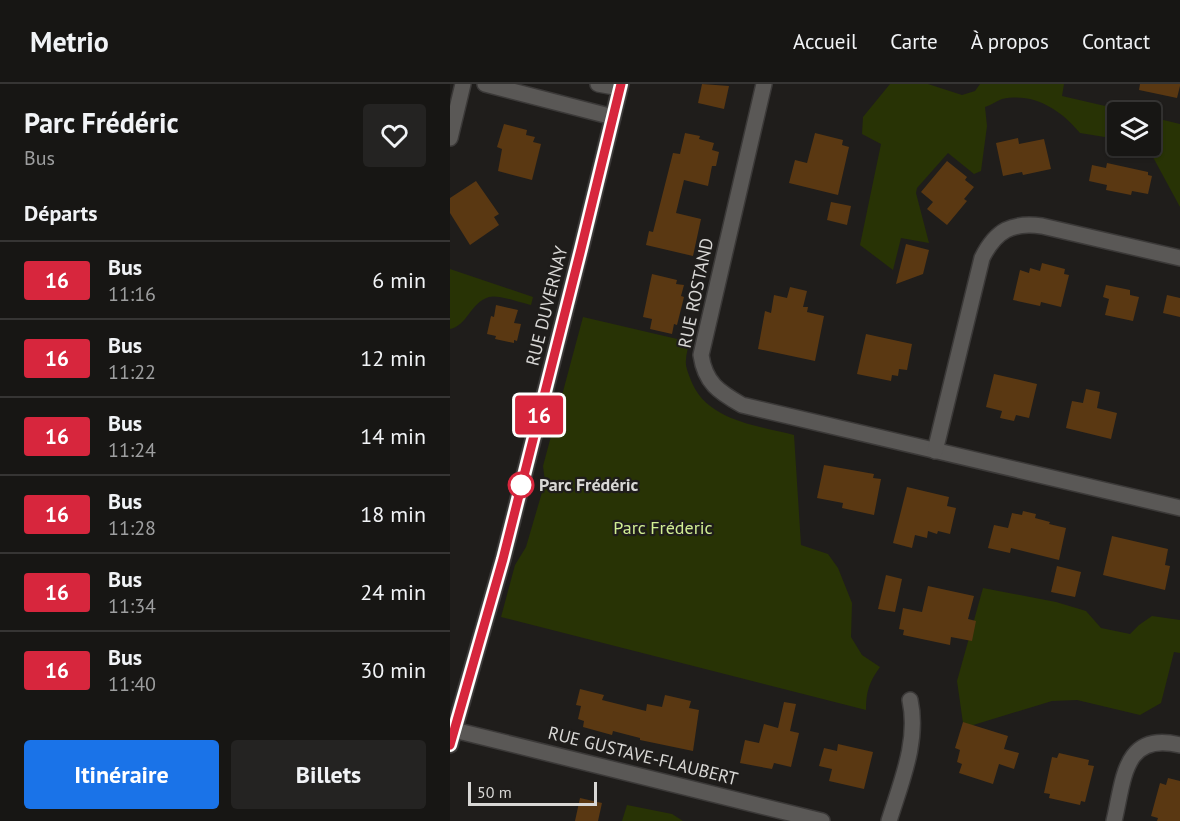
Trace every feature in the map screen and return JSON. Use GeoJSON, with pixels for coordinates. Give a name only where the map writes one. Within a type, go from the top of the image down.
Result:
{"type":"FeatureCollection","features":[{"type":"Feature","properties":{"kind":"street"},"geometry":{"type":"LineString","coordinates":[[450,138],[463,84]]}},
{"type":"Feature","properties":{"kind":"street"},"geometry":{"type":"LineString","coordinates":[[485,84],[613,117]]}},
{"type":"Feature","properties":{"kind":"street"},"geometry":{"type":"LineString","coordinates":[[598,84],[620,86]]}},
{"type":"Feature","properties":{"kind":"street","name":"RUE ROSTAND"},"geometry":{"type":"LineString","coordinates":[[764,84],[700,355],[703,373],[714,386],[742,405],[1180,508]]}},
{"type":"Feature","properties":{"kind":"street","name":"RUE DUVERNAY"},"geometry":{"type":"LineString","coordinates":[[452,738],[503,559],[620,86]]}},
{"type":"Feature","properties":{"kind":"street"},"geometry":{"type":"LineString","coordinates":[[935,451],[982,258],[989,244],[1001,233],[1012,226],[1028,224],[1180,258]]}},
{"type":"Feature","properties":{"kind":"street"},"geometry":{"type":"LineString","coordinates":[[889,821],[908,760],[914,715],[910,700]]}},
{"type":"Feature","properties":{"kind":"street","name":"RUE GUSTAVE-FLAUBERT"},"geometry":{"type":"LineString","coordinates":[[452,738],[822,821]]}},
{"type":"Feature","properties":{"kind":"street"},"geometry":{"type":"LineString","coordinates":[[1114,821],[1129,762],[1136,751],[1147,744],[1163,741],[1180,745]]}},
{"type":"Feature","properties":{"kind":"green space"},"geometry":{"type":"Polygon","coordinates":[[[890,84],[928,84],[962,95],[975,91],[980,84],[1064,84],[1062,96],[1107,106],[1107,137],[1080,133],[1055,110],[1025,98],[1002,99],[985,107],[987,126],[981,171],[974,174],[948,153],[917,188],[916,193],[929,243],[901,238],[893,270],[860,245],[881,144],[862,134],[863,117],[890,84]]]}},
{"type":"Feature","properties":{"kind":"green space"},"geometry":{"type":"Polygon","coordinates":[[[1161,119],[1180,124],[1180,207],[1152,156],[1161,156],[1161,119]]]}},
{"type":"Feature","properties":{"kind":"green space"},"geometry":{"type":"Polygon","coordinates":[[[450,269],[533,297],[531,305],[489,297],[478,304],[461,323],[450,329],[450,269]]]}},
{"type":"Feature","properties":{"kind":"green space","name":"Parc Fréderic"},"geometry":{"type":"Polygon","coordinates":[[[583,317],[690,342],[686,356],[687,369],[697,392],[707,404],[733,419],[794,435],[801,545],[828,554],[838,568],[852,603],[851,637],[862,655],[880,667],[869,687],[866,710],[501,617],[515,565],[526,547],[545,482],[543,466],[583,317]]]}},
{"type":"Feature","properties":{"kind":"green space"},"geometry":{"type":"Polygon","coordinates":[[[983,588],[1056,602],[1086,611],[1101,628],[1130,634],[1152,616],[1180,620],[1180,653],[1174,652],[1161,703],[1140,715],[1077,700],[1052,701],[970,726],[963,723],[957,681],[983,588]]]}},
{"type":"Feature","properties":{"kind":"green space"},"geometry":{"type":"Polygon","coordinates":[[[627,805],[672,814],[683,821],[622,821],[627,805]]]}},
{"type":"Feature","properties":{"kind":"building"},"geometry":{"type":"Polygon","coordinates":[[[702,84],[729,86],[724,109],[698,103],[702,84]]]}},
{"type":"Feature","properties":{"kind":"building"},"geometry":{"type":"Polygon","coordinates":[[[1140,84],[1180,84],[1180,86],[1177,98],[1139,90],[1140,84]]]}},
{"type":"Feature","properties":{"kind":"building"},"geometry":{"type":"Polygon","coordinates":[[[504,124],[527,130],[526,135],[535,137],[533,142],[541,144],[532,180],[498,171],[502,149],[497,147],[504,124]]]}},
{"type":"Feature","properties":{"kind":"building"},"geometry":{"type":"Polygon","coordinates":[[[685,133],[700,136],[699,139],[714,143],[712,150],[719,152],[716,166],[712,166],[708,186],[684,180],[676,213],[701,219],[693,256],[646,245],[649,231],[653,232],[673,153],[680,154],[685,133]]]}},
{"type":"Feature","properties":{"kind":"building"},"geometry":{"type":"Polygon","coordinates":[[[815,133],[843,140],[842,145],[849,147],[838,195],[789,183],[795,160],[807,163],[815,133]]]}},
{"type":"Feature","properties":{"kind":"building"},"geometry":{"type":"Polygon","coordinates":[[[1018,138],[1019,144],[1044,139],[1051,169],[1023,175],[1022,172],[1003,176],[996,143],[1018,138]]]}},
{"type":"Feature","properties":{"kind":"building"},"geometry":{"type":"Polygon","coordinates":[[[947,161],[967,177],[965,180],[974,187],[964,199],[967,201],[947,225],[927,209],[933,202],[921,192],[947,161]]]}},
{"type":"Feature","properties":{"kind":"building"},"geometry":{"type":"Polygon","coordinates":[[[1107,163],[1148,172],[1148,175],[1152,176],[1148,194],[1132,191],[1131,195],[1106,190],[1107,185],[1089,181],[1092,165],[1106,168],[1107,163]]]}},
{"type":"Feature","properties":{"kind":"building"},"geometry":{"type":"Polygon","coordinates":[[[476,181],[499,214],[494,217],[499,225],[470,245],[450,213],[450,198],[476,181]]]}},
{"type":"Feature","properties":{"kind":"building"},"geometry":{"type":"Polygon","coordinates":[[[831,202],[851,206],[847,225],[827,220],[831,202]]]}},
{"type":"Feature","properties":{"kind":"building"},"geometry":{"type":"Polygon","coordinates":[[[906,244],[929,250],[923,274],[896,284],[906,244]]]}},
{"type":"Feature","properties":{"kind":"building"},"geometry":{"type":"Polygon","coordinates":[[[1042,263],[1065,269],[1064,274],[1069,275],[1061,307],[1041,302],[1040,306],[1013,300],[1020,270],[1029,273],[1030,268],[1040,271],[1042,263]]]}},
{"type":"Feature","properties":{"kind":"building"},"geometry":{"type":"Polygon","coordinates":[[[652,274],[677,280],[676,284],[684,285],[681,296],[684,297],[677,325],[674,324],[672,334],[650,329],[652,319],[643,317],[652,274]]]}},
{"type":"Feature","properties":{"kind":"building"},"geometry":{"type":"Polygon","coordinates":[[[1106,285],[1130,290],[1130,295],[1139,297],[1133,321],[1105,315],[1109,299],[1103,297],[1106,285]]]}},
{"type":"Feature","properties":{"kind":"building"},"geometry":{"type":"Polygon","coordinates":[[[790,287],[807,291],[803,307],[808,307],[807,312],[824,316],[815,361],[758,349],[765,311],[771,313],[774,295],[787,298],[790,287]]]}},
{"type":"Feature","properties":{"kind":"building"},"geometry":{"type":"Polygon","coordinates":[[[1167,295],[1180,298],[1180,317],[1163,313],[1167,295]]]}},
{"type":"Feature","properties":{"kind":"building"},"geometry":{"type":"Polygon","coordinates":[[[496,305],[518,310],[514,323],[521,324],[517,341],[514,340],[514,343],[495,339],[496,336],[487,334],[496,305]]]}},
{"type":"Feature","properties":{"kind":"building"},"geometry":{"type":"Polygon","coordinates":[[[866,334],[912,344],[907,370],[899,369],[898,376],[892,375],[891,381],[857,374],[866,334]]]}},
{"type":"Feature","properties":{"kind":"building"},"geometry":{"type":"Polygon","coordinates":[[[994,374],[1037,384],[1029,418],[1016,415],[1014,421],[1000,418],[1002,411],[986,407],[994,374]]]}},
{"type":"Feature","properties":{"kind":"building"},"geometry":{"type":"Polygon","coordinates":[[[1086,389],[1100,392],[1097,408],[1117,413],[1111,439],[1066,428],[1072,401],[1083,403],[1086,389]]]}},
{"type":"Feature","properties":{"kind":"building"},"geometry":{"type":"Polygon","coordinates":[[[824,465],[874,474],[873,478],[881,479],[874,515],[842,508],[843,503],[817,498],[824,465]]]}},
{"type":"Feature","properties":{"kind":"building"},"geometry":{"type":"Polygon","coordinates":[[[907,487],[949,497],[947,506],[956,508],[950,534],[928,531],[927,538],[915,535],[912,548],[893,543],[907,487]]]}},
{"type":"Feature","properties":{"kind":"building"},"geometry":{"type":"Polygon","coordinates":[[[1023,511],[1036,514],[1035,518],[1050,522],[1049,524],[1066,528],[1059,560],[1011,548],[1010,553],[988,548],[994,525],[1008,528],[1012,513],[1022,515],[1023,511]]]}},
{"type":"Feature","properties":{"kind":"building"},"geometry":{"type":"Polygon","coordinates":[[[1112,536],[1168,549],[1165,565],[1170,566],[1165,590],[1103,575],[1112,536]]]}},
{"type":"Feature","properties":{"kind":"building"},"geometry":{"type":"Polygon","coordinates":[[[1057,566],[1081,572],[1075,597],[1051,592],[1057,566]]]}},
{"type":"Feature","properties":{"kind":"building"},"geometry":{"type":"Polygon","coordinates":[[[886,575],[902,579],[895,612],[878,609],[886,575]]]}},
{"type":"Feature","properties":{"kind":"building"},"geometry":{"type":"Polygon","coordinates":[[[928,586],[974,596],[968,619],[976,621],[972,641],[951,637],[950,645],[903,635],[904,630],[899,629],[903,608],[922,612],[928,586]]]}},
{"type":"Feature","properties":{"kind":"building"},"geometry":{"type":"Polygon","coordinates":[[[580,689],[604,695],[602,700],[646,711],[647,704],[662,707],[665,695],[691,701],[689,708],[699,710],[693,751],[640,740],[640,738],[613,731],[612,735],[583,727],[584,721],[578,719],[581,706],[576,705],[580,689]]]}},
{"type":"Feature","properties":{"kind":"building"},"geometry":{"type":"Polygon","coordinates":[[[784,702],[796,704],[790,731],[799,733],[791,767],[774,763],[772,769],[740,763],[745,740],[759,743],[764,724],[778,728],[784,702]]]}},
{"type":"Feature","properties":{"kind":"building"},"geometry":{"type":"Polygon","coordinates":[[[963,722],[1008,736],[1004,749],[1019,753],[1014,769],[999,764],[993,784],[959,773],[962,764],[957,762],[960,750],[955,748],[963,722]]]}},
{"type":"Feature","properties":{"kind":"building"},"geometry":{"type":"Polygon","coordinates":[[[838,744],[873,752],[864,789],[829,781],[832,769],[819,766],[824,748],[837,751],[838,744]]]}},
{"type":"Feature","properties":{"kind":"building"},"geometry":{"type":"Polygon","coordinates":[[[1059,753],[1089,760],[1088,765],[1094,766],[1085,802],[1081,801],[1080,805],[1049,798],[1050,794],[1044,793],[1052,757],[1057,758],[1059,753]]]}},
{"type":"Feature","properties":{"kind":"building"},"geometry":{"type":"Polygon","coordinates":[[[1168,778],[1180,781],[1180,821],[1157,821],[1158,818],[1151,816],[1160,783],[1166,785],[1168,778]]]}},
{"type":"Feature","properties":{"kind":"building"},"geometry":{"type":"Polygon","coordinates":[[[580,798],[602,803],[598,821],[575,821],[580,798]]]}},
{"type":"Feature","properties":{"kind":"bus line","name":"16"},"geometry":{"type":"LineString","coordinates":[[450,745],[503,559],[621,84]]}},
{"type":"Feature","properties":{"kind":"place","name":"Parc Frédéric"},"geometry":{"type":"Point","coordinates":[521,485]}}]}
